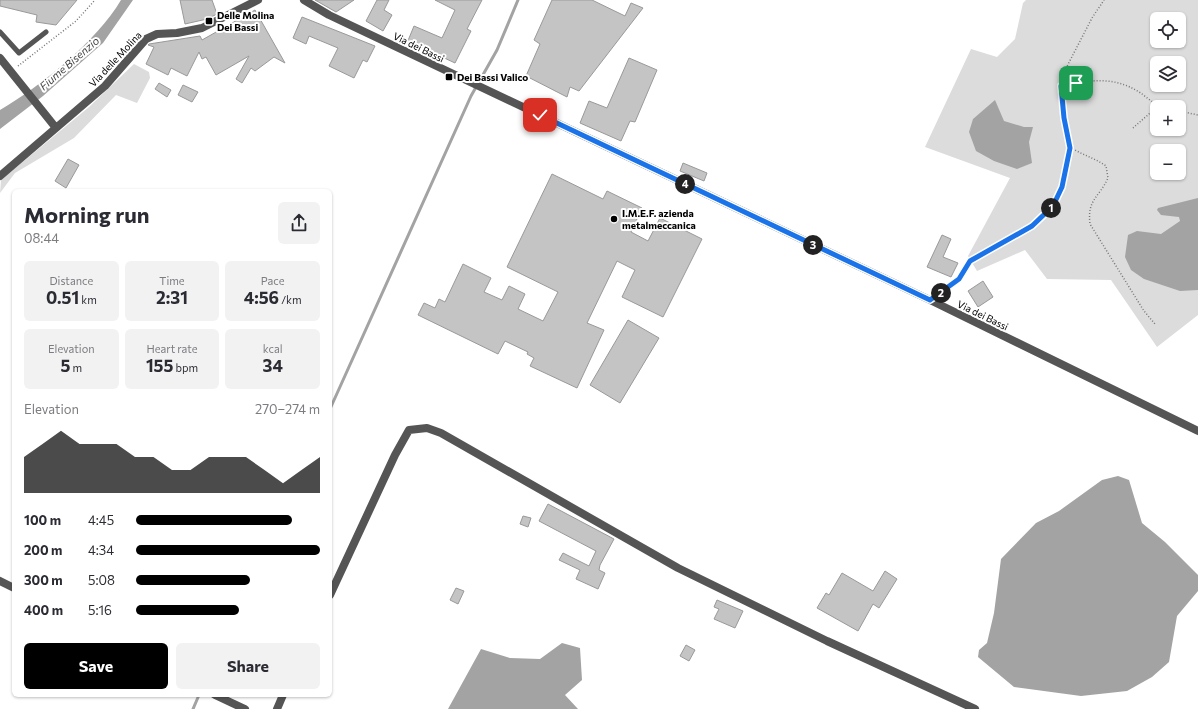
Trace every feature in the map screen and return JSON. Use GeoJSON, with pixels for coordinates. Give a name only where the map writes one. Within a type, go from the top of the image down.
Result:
{"type":"FeatureCollection","features":[{"type":"Feature","properties":{"kind":"street","name":"Via delle Molina"},"geometry":{"type":"LineString","coordinates":[[0,176],[105,86],[146,39],[157,34],[177,33],[202,28],[258,0]]}},
{"type":"Feature","properties":{"kind":"street","name":"Via dei Bassi"},"geometry":{"type":"LineString","coordinates":[[304,0],[329,15],[930,300],[1198,431]]}},
{"type":"Feature","properties":{"kind":"street"},"geometry":{"type":"LineString","coordinates":[[0,58],[56,128]]}},
{"type":"Feature","properties":{"kind":"street"},"geometry":{"type":"LineString","coordinates":[[332,591],[395,455],[409,430],[427,428],[441,433],[678,568],[827,641],[975,709]]}},
{"type":"Feature","properties":{"kind":"street"},"geometry":{"type":"LineString","coordinates":[[0,581],[12,587]]}},
{"type":"Feature","properties":{"kind":"street"},"geometry":{"type":"LineString","coordinates":[[219,697],[245,709]]}},
{"type":"Feature","properties":{"kind":"street"},"geometry":{"type":"LineString","coordinates":[[277,709],[282,697]]}},
{"type":"Feature","properties":{"kind":"lane"},"geometry":{"type":"LineString","coordinates":[[0,32],[19,53],[46,32]]}},
{"type":"Feature","properties":{"kind":"lane"},"geometry":{"type":"LineString","coordinates":[[930,300],[959,279],[970,261]]}},
{"type":"Feature","properties":{"kind":"path"},"geometry":{"type":"LineString","coordinates":[[10,72],[76,21],[95,0]]}},
{"type":"Feature","properties":{"kind":"path"},"geometry":{"type":"LineString","coordinates":[[970,261],[1032,226],[1053,206],[1062,187],[1070,148],[1064,118],[1061,86],[1063,74],[1092,18],[1104,0]]}},
{"type":"Feature","properties":{"kind":"path"},"geometry":{"type":"LineString","coordinates":[[1061,86],[1101,79],[1122,83],[1150,100]]}},
{"type":"Feature","properties":{"kind":"path"},"geometry":{"type":"LineString","coordinates":[[1186,112],[1198,115]]}},
{"type":"Feature","properties":{"kind":"path"},"geometry":{"type":"LineString","coordinates":[[1133,128],[1150,113]]}},
{"type":"Feature","properties":{"kind":"path"},"geometry":{"type":"LineString","coordinates":[[1070,148],[1081,155],[1099,161],[1106,166],[1108,178],[1092,202],[1089,212],[1090,224],[1144,311],[1155,324]]}},
{"type":"Feature","properties":{"kind":"shaded area"},"geometry":{"type":"Polygon","coordinates":[[[1026,0],[1198,0],[1198,315],[1157,347],[1111,280],[1047,279],[1025,250],[977,271],[968,256],[1010,178],[925,147],[971,49],[997,57],[1015,39],[1023,3],[1026,0]]]}},
{"type":"Feature","properties":{"kind":"shaded area"},"geometry":{"type":"Polygon","coordinates":[[[134,64],[149,72],[150,78],[137,103],[116,95],[74,138],[15,173],[0,193],[1,180],[89,107],[134,64]]]}},
{"type":"Feature","properties":{"kind":"water","name":"Fiume Bisenzio"},"geometry":{"type":"Polygon","coordinates":[[[121,0],[133,0],[103,43],[43,96],[0,129],[0,110],[33,88],[67,61],[98,31],[111,16],[121,0]]]}},
{"type":"Feature","properties":{"kind":"water"},"geometry":{"type":"Polygon","coordinates":[[[995,100],[1004,121],[1024,127],[1033,127],[1029,142],[1032,163],[1017,169],[994,161],[976,151],[969,132],[973,119],[995,100]]]}},
{"type":"Feature","properties":{"kind":"water"},"geometry":{"type":"Polygon","coordinates":[[[1198,198],[1198,290],[1180,291],[1144,279],[1131,270],[1125,257],[1128,235],[1137,231],[1161,234],[1180,221],[1179,217],[1161,215],[1157,210],[1158,208],[1198,198]]]}},
{"type":"Feature","properties":{"kind":"water"},"geometry":{"type":"Polygon","coordinates":[[[1118,476],[1129,480],[1142,523],[1165,542],[1198,575],[1198,591],[1177,616],[1169,662],[1152,677],[1127,691],[1081,696],[1014,687],[978,657],[979,650],[987,643],[994,613],[1001,559],[1036,523],[1059,511],[1102,480],[1118,476]]]}},
{"type":"Feature","properties":{"kind":"water"},"geometry":{"type":"Polygon","coordinates":[[[562,643],[580,648],[582,680],[565,695],[578,709],[448,709],[481,649],[510,658],[540,659],[562,643]]]}},
{"type":"Feature","properties":{"kind":"building"},"geometry":{"type":"Polygon","coordinates":[[[0,0],[77,0],[56,25],[36,22],[37,15],[0,6],[0,0]]]}},
{"type":"Feature","properties":{"kind":"building"},"geometry":{"type":"Polygon","coordinates":[[[180,0],[212,0],[217,14],[207,19],[185,24],[180,0]]]}},
{"type":"Feature","properties":{"kind":"building"},"geometry":{"type":"Polygon","coordinates":[[[315,0],[354,0],[336,12],[315,0]]]}},
{"type":"Feature","properties":{"kind":"building"},"geometry":{"type":"Polygon","coordinates":[[[377,0],[389,0],[384,10],[392,15],[383,31],[366,21],[377,0]]]}},
{"type":"Feature","properties":{"kind":"building"},"geometry":{"type":"Polygon","coordinates":[[[435,0],[482,0],[467,29],[471,31],[455,63],[423,48],[407,43],[414,26],[442,38],[455,10],[435,0]]]}},
{"type":"Feature","properties":{"kind":"building"},"geometry":{"type":"Polygon","coordinates":[[[552,0],[592,0],[625,16],[631,3],[643,8],[579,91],[570,87],[567,97],[526,76],[540,44],[534,40],[552,0]]]}},
{"type":"Feature","properties":{"kind":"building"},"geometry":{"type":"Polygon","coordinates":[[[255,10],[285,63],[274,57],[255,71],[251,68],[242,83],[236,79],[249,56],[216,75],[206,57],[202,59],[199,52],[187,76],[171,68],[168,75],[146,64],[154,47],[148,45],[149,44],[200,36],[202,40],[255,10]]]}},
{"type":"Feature","properties":{"kind":"building"},"geometry":{"type":"Polygon","coordinates":[[[302,17],[375,46],[367,62],[363,60],[354,78],[329,66],[338,48],[309,36],[306,44],[293,38],[302,17]]]}},
{"type":"Feature","properties":{"kind":"building"},"geometry":{"type":"Polygon","coordinates":[[[629,58],[657,70],[635,122],[630,121],[621,141],[580,123],[589,101],[607,108],[629,58]]]}},
{"type":"Feature","properties":{"kind":"building"},"geometry":{"type":"Polygon","coordinates":[[[159,83],[171,90],[167,97],[155,89],[159,83]]]}},
{"type":"Feature","properties":{"kind":"building"},"geometry":{"type":"Polygon","coordinates":[[[183,85],[198,92],[192,102],[178,95],[183,85]]]}},
{"type":"Feature","properties":{"kind":"building"},"geometry":{"type":"Polygon","coordinates":[[[68,159],[79,165],[66,188],[55,181],[68,159]]]}},
{"type":"Feature","properties":{"kind":"building"},"geometry":{"type":"Polygon","coordinates":[[[683,163],[707,173],[704,181],[680,171],[683,163]]]}},
{"type":"Feature","properties":{"kind":"building"},"geometry":{"type":"Polygon","coordinates":[[[552,174],[603,199],[607,191],[642,208],[631,232],[648,241],[660,218],[702,239],[663,317],[622,297],[635,270],[617,261],[587,323],[604,330],[577,388],[530,366],[534,358],[527,354],[528,352],[505,341],[498,354],[418,315],[424,303],[435,308],[439,299],[445,302],[463,264],[491,278],[484,292],[502,300],[509,286],[525,294],[518,309],[543,321],[558,292],[507,267],[552,174]]]}},
{"type":"Feature","properties":{"kind":"building"},"geometry":{"type":"Polygon","coordinates":[[[942,235],[951,239],[943,257],[958,263],[951,277],[927,267],[942,235]]]}},
{"type":"Feature","properties":{"kind":"building"},"geometry":{"type":"Polygon","coordinates":[[[983,281],[993,297],[978,307],[968,291],[983,281]]]}},
{"type":"Feature","properties":{"kind":"building"},"geometry":{"type":"Polygon","coordinates":[[[628,320],[659,338],[620,403],[590,385],[628,320]]]}},
{"type":"Feature","properties":{"kind":"building"},"geometry":{"type":"Polygon","coordinates":[[[548,504],[614,539],[600,565],[599,570],[605,573],[598,589],[576,579],[580,570],[559,560],[563,553],[589,566],[596,551],[539,521],[548,504]]]}},
{"type":"Feature","properties":{"kind":"building"},"geometry":{"type":"Polygon","coordinates":[[[523,516],[531,518],[528,527],[520,524],[523,516]]]}},
{"type":"Feature","properties":{"kind":"building"},"geometry":{"type":"Polygon","coordinates":[[[885,571],[897,579],[879,608],[873,604],[858,631],[817,608],[826,593],[829,595],[842,573],[873,591],[885,571]]]}},
{"type":"Feature","properties":{"kind":"building"},"geometry":{"type":"Polygon","coordinates":[[[456,588],[464,591],[458,604],[450,600],[456,588]]]}},
{"type":"Feature","properties":{"kind":"building"},"geometry":{"type":"Polygon","coordinates":[[[717,600],[743,611],[735,628],[714,619],[719,609],[714,607],[717,600]]]}},
{"type":"Feature","properties":{"kind":"building"},"geometry":{"type":"Polygon","coordinates":[[[686,645],[695,650],[689,661],[680,656],[686,645]]]}},
{"type":"Feature","properties":{"kind":"waterway"},"geometry":{"type":"LineString","coordinates":[[332,405],[471,96],[497,50],[518,0]]}},
{"type":"Feature","properties":{"kind":"waterway"},"geometry":{"type":"LineString","coordinates":[[193,709],[198,697]]}},
{"type":"Feature","properties":{"kind":"place","name":"Delle Molina Dei Bassi"},"geometry":{"type":"Point","coordinates":[209,21]}},
{"type":"Feature","properties":{"kind":"place","name":"Dei Bassi Valico"},"geometry":{"type":"Point","coordinates":[449,77]}},
{"type":"Feature","properties":{"kind":"place","name":"I.M.E.F. azienda metalmeccanica"},"geometry":{"type":"Point","coordinates":[614,219]}},
{"type":"Feature","properties":{"kind":"route"},"geometry":{"type":"LineString","coordinates":[[540,115],[930,300],[952,286],[959,279],[970,261],[1032,226],[1053,206],[1062,187],[1070,148],[1064,118],[1061,86],[1076,83]]}}]}
